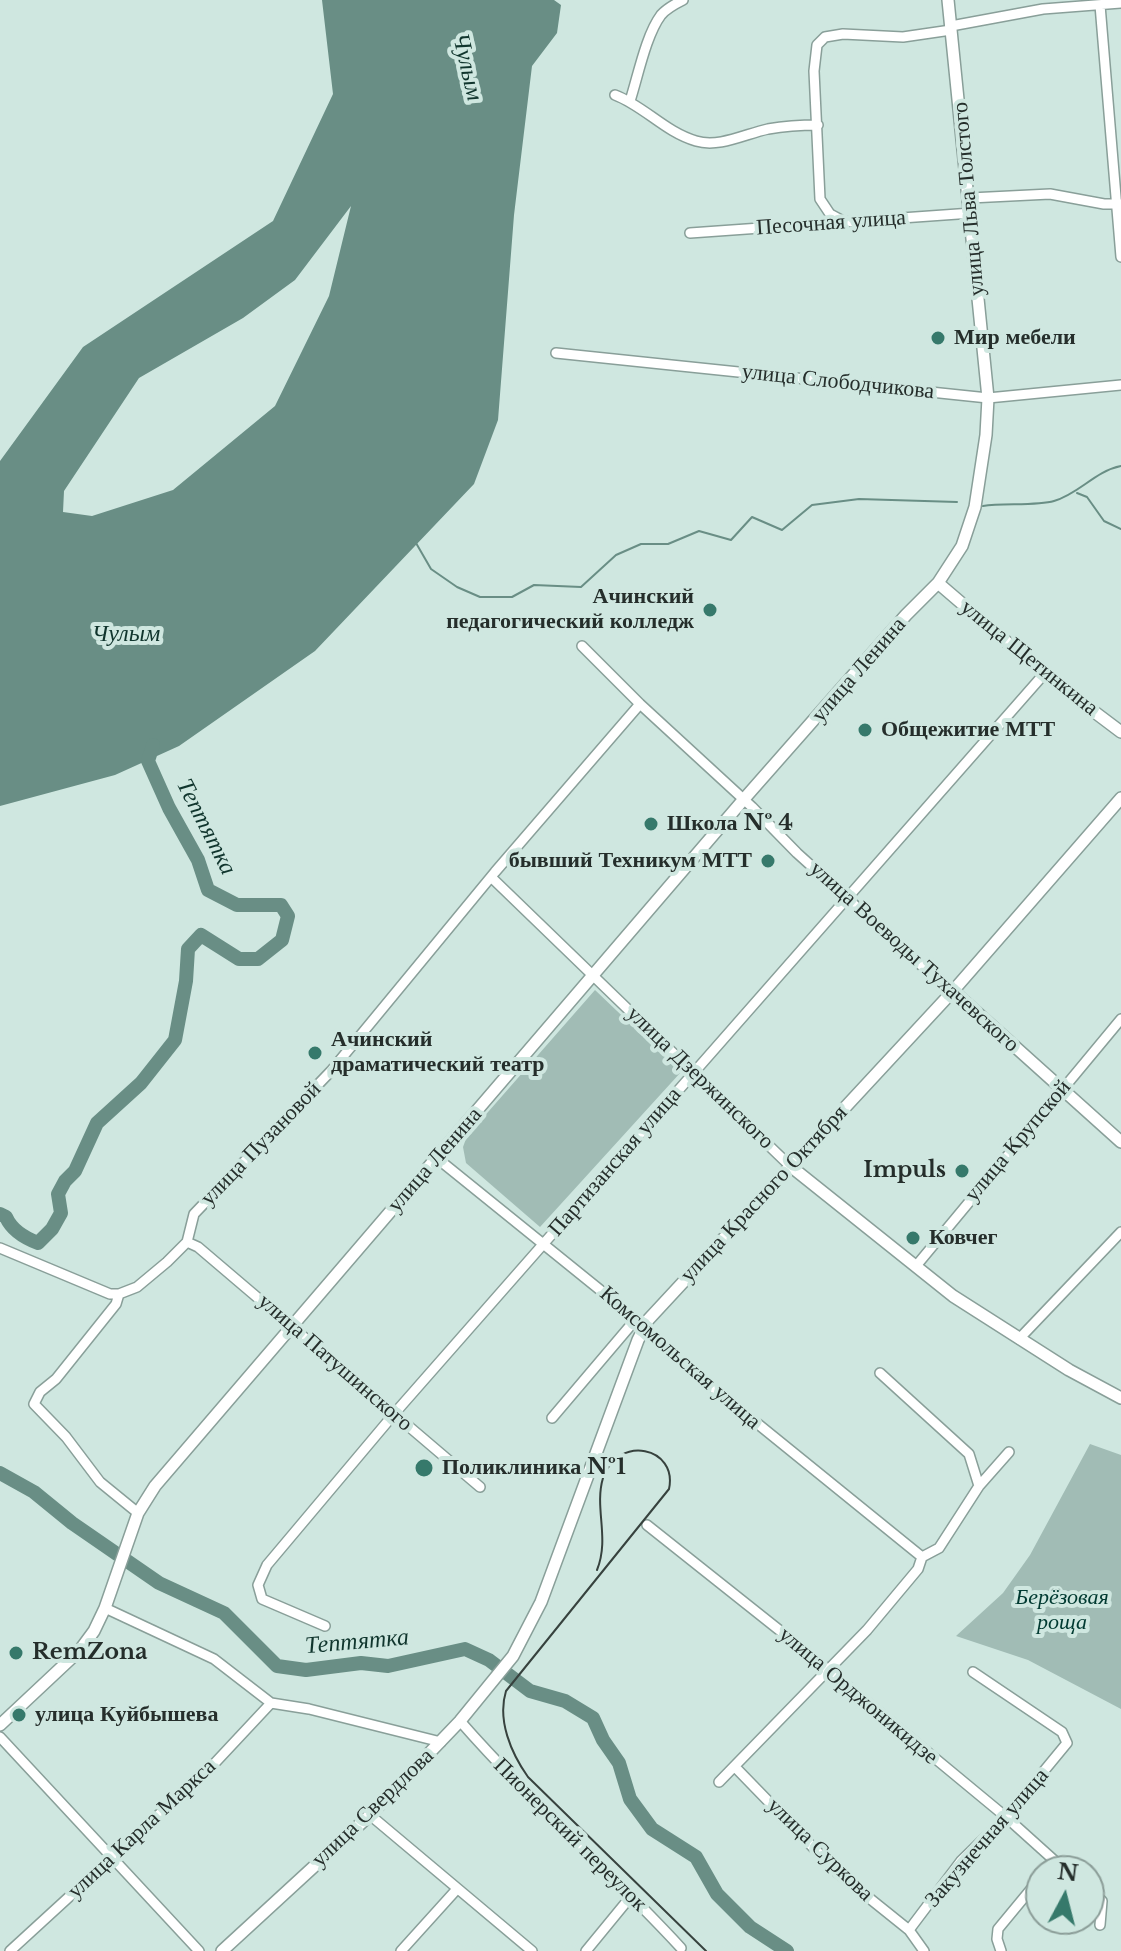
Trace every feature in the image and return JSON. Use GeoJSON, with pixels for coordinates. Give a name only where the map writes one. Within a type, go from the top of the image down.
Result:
{"type":"FeatureCollection","features":[{"type":"Feature","properties":{"kind":"main road","name":"улица Льва Толстого"},"geometry":{"type":"LineString","coordinates":[[948,0],[972,213],[988,398]]}},
{"type":"Feature","properties":{"kind":"main road","name":"улица Ленина"},"geometry":{"type":"LineString","coordinates":[[0,1725],[80,1650],[94,1631],[138,1513],[155,1486],[744,799],[906,615],[938,583],[962,546],[975,507],[988,398]]}},
{"type":"Feature","properties":{"kind":"main road","name":"улица Щетинкина"},"geometry":{"type":"LineString","coordinates":[[938,583],[1044,674],[1121,732]]}},
{"type":"Feature","properties":{"kind":"main road","name":"улица Красного Октября"},"geometry":{"type":"LineString","coordinates":[[513,1656],[541,1602],[648,1320],[953,991],[1121,798]]}},
{"type":"Feature","properties":{"kind":"main road","name":"улица Воеводы Тухачевского"},"geometry":{"type":"LineString","coordinates":[[953,991],[1121,1142]]}},
{"type":"Feature","properties":{"kind":"main road","name":"улица Дзержинского"},"geometry":{"type":"LineString","coordinates":[[789,1165],[953,1296],[1019,1339],[1121,1398]]}},
{"type":"Feature","properties":{"kind":"main road","name":"улица Свердлова"},"geometry":{"type":"LineString","coordinates":[[222,1951],[370,1815],[460,1721],[513,1656]]}},
{"type":"Feature","properties":{"kind":"street"},"geometry":{"type":"LineString","coordinates":[[630,101],[658,19],[683,0]]}},
{"type":"Feature","properties":{"kind":"street"},"geometry":{"type":"LineString","coordinates":[[843,221],[830,214],[820,199],[814,56],[817,45],[825,37],[861,34],[903,37],[1032,11],[1121,3]]}},
{"type":"Feature","properties":{"kind":"street"},"geometry":{"type":"LineString","coordinates":[[1100,5],[1119,204],[1121,257]]}},
{"type":"Feature","properties":{"kind":"street"},"geometry":{"type":"LineString","coordinates":[[615,95],[630,101],[671,130],[701,142],[716,142],[788,126],[818,125]]}},
{"type":"Feature","properties":{"kind":"street"},"geometry":{"type":"LineString","coordinates":[[970,198],[1050,194],[1119,204]]}},
{"type":"Feature","properties":{"kind":"street","name":"Песочная улица"},"geometry":{"type":"LineString","coordinates":[[690,233],[972,213]]}},
{"type":"Feature","properties":{"kind":"street","name":"улица Слободчикова"},"geometry":{"type":"LineString","coordinates":[[556,353],[988,398],[1121,385]]}},
{"type":"Feature","properties":{"kind":"street","name":"улица Воеводы Тухачевского"},"geometry":{"type":"LineString","coordinates":[[582,646],[847,899],[953,991]]}},
{"type":"Feature","properties":{"kind":"street","name":"Партизанская улица"},"geometry":{"type":"LineString","coordinates":[[325,1626],[262,1599],[258,1585],[267,1565],[394,1414],[1044,674]]}},
{"type":"Feature","properties":{"kind":"street","name":"улица Пузановой"},"geometry":{"type":"LineString","coordinates":[[119,1294],[147,1281],[187,1242],[194,1214],[331,1071],[491,877],[640,704]]}},
{"type":"Feature","properties":{"kind":"street","name":"улица Дзержинского"},"geometry":{"type":"LineString","coordinates":[[491,877],[789,1165]]}},
{"type":"Feature","properties":{"kind":"street","name":"улица Крупской"},"geometry":{"type":"LineString","coordinates":[[916,1266],[1121,1019]]}},
{"type":"Feature","properties":{"kind":"street","name":"Комсомольская улица"},"geometry":{"type":"LineString","coordinates":[[438,1159],[636,1319],[642,1330],[922,1557]]}},
{"type":"Feature","properties":{"kind":"street"},"geometry":{"type":"LineString","coordinates":[[1019,1339],[1121,1232]]}},
{"type":"Feature","properties":{"kind":"street","name":"улица Патушинского"},"geometry":{"type":"LineString","coordinates":[[187,1242],[198,1247],[292,1325],[480,1487]]}},
{"type":"Feature","properties":{"kind":"street"},"geometry":{"type":"LineString","coordinates":[[0,1248],[91,1288],[119,1294],[116,1304],[56,1379],[40,1392],[34,1404],[66,1437],[100,1482],[138,1513]]}},
{"type":"Feature","properties":{"kind":"street"},"geometry":{"type":"LineString","coordinates":[[552,1418],[636,1319]]}},
{"type":"Feature","properties":{"kind":"street"},"geometry":{"type":"LineString","coordinates":[[880,1373],[969,1454],[979,1486]]}},
{"type":"Feature","properties":{"kind":"street"},"geometry":{"type":"LineString","coordinates":[[719,1782],[828,1671],[918,1569],[922,1557],[939,1548],[979,1486],[1009,1452]]}},
{"type":"Feature","properties":{"kind":"street","name":"улица Орджоникидзе"},"geometry":{"type":"LineString","coordinates":[[647,1525],[1006,1817],[1047,1855]]}},
{"type":"Feature","properties":{"kind":"street"},"geometry":{"type":"LineString","coordinates":[[105,1608],[214,1659],[271,1703],[309,1709],[441,1742]]}},
{"type":"Feature","properties":{"kind":"street","name":"Закузнечная улица"},"geometry":{"type":"LineString","coordinates":[[909,1930],[961,1861],[1006,1817],[1067,1743],[1062,1732],[973,1672]]}},
{"type":"Feature","properties":{"kind":"street","name":"улица Карла Маркса"},"geometry":{"type":"LineString","coordinates":[[10,1951],[213,1765],[271,1703]]}},
{"type":"Feature","properties":{"kind":"street","name":"Пионерский переулок"},"geometry":{"type":"LineString","coordinates":[[460,1721],[498,1765],[632,1895],[681,1948]]}},
{"type":"Feature","properties":{"kind":"street"},"geometry":{"type":"LineString","coordinates":[[0,1737],[199,1951]]}},
{"type":"Feature","properties":{"kind":"street","name":"улица Суркова"},"geometry":{"type":"LineString","coordinates":[[735,1767],[838,1873],[909,1930],[924,1951]]}},
{"type":"Feature","properties":{"kind":"street"},"geometry":{"type":"LineString","coordinates":[[370,1815],[532,1951]]}},
{"type":"Feature","properties":{"kind":"street"},"geometry":{"type":"LineString","coordinates":[[401,1951],[457,1889]]}},
{"type":"Feature","properties":{"kind":"street"},"geometry":{"type":"LineString","coordinates":[[586,1951],[632,1895]]}},
{"type":"Feature","properties":{"kind":"street"},"geometry":{"type":"LineString","coordinates":[[1001,1951],[998,1929],[1025,1896]]}},
{"type":"Feature","properties":{"kind":"green space"},"geometry":{"type":"Polygon","coordinates":[[[595,990],[681,1072],[540,1227],[466,1163],[463,1147],[467,1136],[595,990]]]}},
{"type":"Feature","properties":{"kind":"green space","name":"Берёзовая роща"},"geometry":{"type":"Polygon","coordinates":[[[1090,1444],[1121,1455],[1121,1709],[1028,1660],[956,1636],[1003,1593],[1030,1555],[1090,1444]]]}},
{"type":"Feature","properties":{"kind":"water","name":"Чулым"},"geometry":{"type":"Polygon","coordinates":[[[322,0],[554,0],[561,5],[557,33],[532,66],[514,215],[498,420],[474,484],[315,651],[179,746],[115,775],[0,806],[0,461],[83,347],[273,221],[333,94],[322,0]],[[351,206],[295,280],[243,318],[139,378],[64,491],[63,512],[92,516],[173,490],[275,406],[329,296],[351,206]]]}},
{"type":"Feature","properties":{"kind":"waterway"},"geometry":{"type":"LineString","coordinates":[[983,506],[1054,501],[1121,466]]}},
{"type":"Feature","properties":{"kind":"waterway"},"geometry":{"type":"LineString","coordinates":[[1077,493],[1087,497],[1104,521],[1121,529]]}},
{"type":"Feature","properties":{"kind":"waterway"},"geometry":{"type":"LineString","coordinates":[[416,543],[431,569],[457,587],[480,597],[512,597],[534,585],[581,587],[616,555],[641,544],[668,544],[699,531],[731,540],[752,517],[782,530],[812,505],[859,499],[957,502]]}},
{"type":"Feature","properties":{"kind":"waterway","name":"Тептятка"},"geometry":{"type":"LineString","coordinates":[[0,1214],[19,1233],[38,1243],[52,1229],[61,1213],[58,1194],[75,1171],[97,1123],[141,1083],[175,1040],[186,981],[188,949],[201,935],[239,959],[258,959],[282,940],[288,916],[281,905],[237,905],[208,890],[198,860],[169,808],[148,761],[153,745]]}},
{"type":"Feature","properties":{"kind":"waterway","name":"Тептятка"},"geometry":{"type":"LineString","coordinates":[[0,1473],[34,1492],[72,1523],[159,1583],[224,1613],[277,1666],[306,1670],[361,1663],[388,1666],[465,1649],[489,1660],[530,1691],[565,1701],[593,1718],[619,1763],[630,1799],[652,1829],[696,1857],[717,1894],[750,1927],[787,1951]]}},
{"type":"Feature","properties":{"kind":"tram line"},"geometry":{"type":"LineString","coordinates":[[597,1570],[602,1546],[600,1501],[603,1478],[621,1455],[633,1451],[656,1455],[665,1463],[669,1489],[506,1691],[503,1713],[507,1736],[528,1777],[706,1951]]}},
{"type":"Feature","properties":{"kind":"place","name":"Мир мебели"},"geometry":{"type":"Point","coordinates":[938,338]}},
{"type":"Feature","properties":{"kind":"place","name":"Ачинский педагогический колледж"},"geometry":{"type":"Point","coordinates":[710,610]}},
{"type":"Feature","properties":{"kind":"place","name":"Общежитие МТТ"},"geometry":{"type":"Point","coordinates":[865,730]}},
{"type":"Feature","properties":{"kind":"place","name":"Школа № 4"},"geometry":{"type":"Point","coordinates":[651,824]}},
{"type":"Feature","properties":{"kind":"place","name":"бывший Техникум МТТ"},"geometry":{"type":"Point","coordinates":[768,861]}},
{"type":"Feature","properties":{"kind":"place","name":"Ачинский драматический театр"},"geometry":{"type":"Point","coordinates":[315,1053]}},
{"type":"Feature","properties":{"kind":"place","name":"Impuls"},"geometry":{"type":"Point","coordinates":[962,1171]}},
{"type":"Feature","properties":{"kind":"place","name":"Ковчег"},"geometry":{"type":"Point","coordinates":[913,1238]}},
{"type":"Feature","properties":{"kind":"place","name":"Поликлиника №1"},"geometry":{"type":"Point","coordinates":[424,1468]}},
{"type":"Feature","properties":{"kind":"place","name":"RemZona"},"geometry":{"type":"Point","coordinates":[16,1653]}},
{"type":"Feature","properties":{"kind":"place","name":"улица Куйбышева"},"geometry":{"type":"Point","coordinates":[19,1715]}}]}
